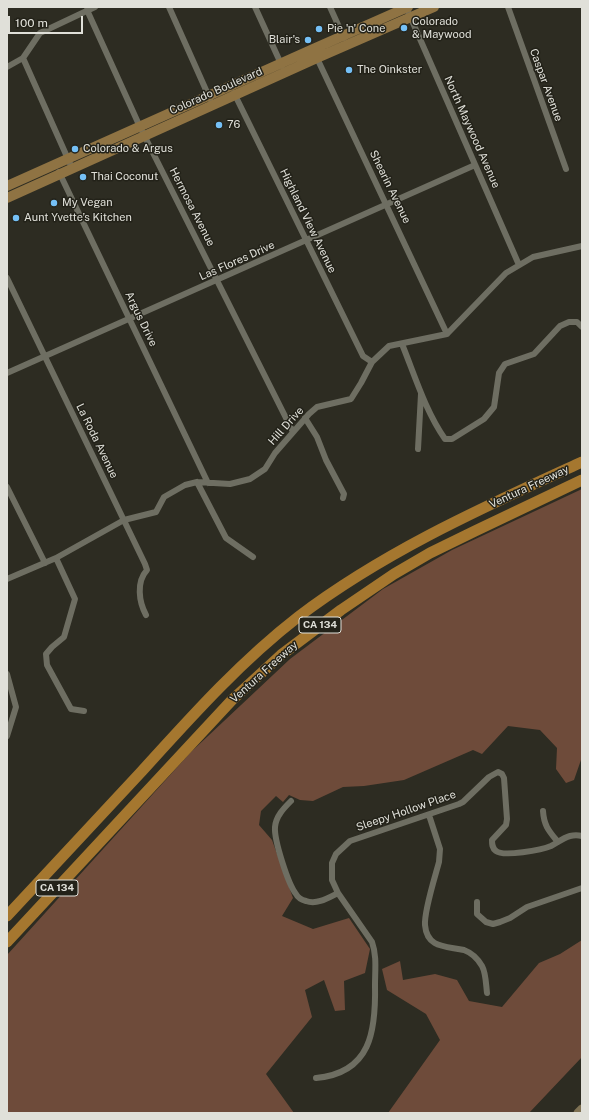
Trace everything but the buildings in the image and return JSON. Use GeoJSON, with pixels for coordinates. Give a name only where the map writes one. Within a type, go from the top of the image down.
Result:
{"type":"FeatureCollection","features":[{"type":"Feature","properties":{"kind":"highway","name":"Ventura Freeway"},"geometry":{"type":"LineString","coordinates":[[7,916],[218,688],[259,649],[298,617],[385,559],[436,530],[582,462]]}},
{"type":"Feature","properties":{"kind":"highway"},"geometry":{"type":"LineString","coordinates":[[106,834],[114,818],[206,719],[252,673],[289,641],[392,568],[454,534],[582,474]]}},
{"type":"Feature","properties":{"kind":"highway","name":"Ventura Freeway"},"geometry":{"type":"LineString","coordinates":[[7,942],[232,700],[281,655],[310,632],[370,589],[430,553],[582,480]]}},
{"type":"Feature","properties":{"kind":"highway"},"geometry":{"type":"LineString","coordinates":[[7,924],[217,696],[280,639],[325,604],[330,595]]}},
{"type":"Feature","properties":{"kind":"main road","name":"Colorado Boulevard"},"geometry":{"type":"LineString","coordinates":[[70,163],[145,136],[213,106],[233,91],[281,64],[315,53],[408,10],[434,7]]}},
{"type":"Feature","properties":{"kind":"main road","name":"Colorado Boulevard"},"geometry":{"type":"LineString","coordinates":[[7,198],[70,163],[140,127],[209,96],[233,91],[285,73],[315,53]]}},
{"type":"Feature","properties":{"kind":"main road","name":"Colorado Boulevard"},"geometry":{"type":"LineString","coordinates":[[7,186],[58,170]]}},
{"type":"Feature","properties":{"kind":"street"},"geometry":{"type":"LineString","coordinates":[[7,67],[23,58],[40,33],[95,7]]}},
{"type":"Feature","properties":{"kind":"street"},"geometry":{"type":"LineString","coordinates":[[169,7],[213,106]]}},
{"type":"Feature","properties":{"kind":"street"},"geometry":{"type":"LineString","coordinates":[[255,7],[285,73]]}},
{"type":"Feature","properties":{"kind":"street"},"geometry":{"type":"LineString","coordinates":[[330,7],[345,40]]}},
{"type":"Feature","properties":{"kind":"street","name":"Caspar Avenue"},"geometry":{"type":"LineString","coordinates":[[508,7],[566,169]]}},
{"type":"Feature","properties":{"kind":"street","name":"Hermosa Avenue"},"geometry":{"type":"LineString","coordinates":[[87,10],[140,127],[293,432]]}},
{"type":"Feature","properties":{"kind":"street","name":"North Maywood Avenue"},"geometry":{"type":"LineString","coordinates":[[408,10],[519,265]]}},
{"type":"Feature","properties":{"kind":"street","name":"Shearin Avenue"},"geometry":{"type":"LineString","coordinates":[[315,53],[448,334]]}},
{"type":"Feature","properties":{"kind":"street"},"geometry":{"type":"LineString","coordinates":[[23,58],[70,163]]}},
{"type":"Feature","properties":{"kind":"street","name":"Highland View Avenue"},"geometry":{"type":"LineString","coordinates":[[233,91],[363,356],[372,362]]}},
{"type":"Feature","properties":{"kind":"street","name":"Las Flores Drive"},"geometry":{"type":"LineString","coordinates":[[7,374],[475,165]]}},
{"type":"Feature","properties":{"kind":"street","name":"Argus Drive"},"geometry":{"type":"LineString","coordinates":[[58,170],[208,483]]}},
{"type":"Feature","properties":{"kind":"street"},"geometry":{"type":"LineString","coordinates":[[448,334],[506,273],[533,257],[582,246]]}},
{"type":"Feature","properties":{"kind":"street","name":"La Roda Avenue"},"geometry":{"type":"LineString","coordinates":[[7,278],[147,570],[142,575],[140,583],[142,608],[146,615]]}},
{"type":"Feature","properties":{"kind":"street"},"geometry":{"type":"LineString","coordinates":[[402,344],[421,392],[440,431],[445,439],[452,439],[484,419],[494,407],[499,373],[505,364],[534,354],[560,326],[569,322],[577,322],[582,327]]}},
{"type":"Feature","properties":{"kind":"street","name":"Hill Drive"},"geometry":{"type":"LineString","coordinates":[[7,579],[56,558],[124,520],[156,512],[164,497],[184,485],[197,482],[230,484],[250,480],[265,469],[275,452],[305,418],[317,407],[351,399],[362,383],[372,362],[389,346],[448,334]]}},
{"type":"Feature","properties":{"kind":"street"},"geometry":{"type":"LineString","coordinates":[[418,449],[421,392]]}},
{"type":"Feature","properties":{"kind":"street"},"geometry":{"type":"LineString","coordinates":[[305,418],[317,437],[326,460],[344,494],[343,498]]}},
{"type":"Feature","properties":{"kind":"street"},"geometry":{"type":"LineString","coordinates":[[197,482],[226,538],[253,557]]}},
{"type":"Feature","properties":{"kind":"street"},"geometry":{"type":"LineString","coordinates":[[7,487],[45,563]]}},
{"type":"Feature","properties":{"kind":"street"},"geometry":{"type":"LineString","coordinates":[[56,558],[75,599],[64,637],[52,646],[46,654],[47,665],[71,709],[84,711]]}},
{"type":"Feature","properties":{"kind":"street"},"geometry":{"type":"LineString","coordinates":[[7,674],[16,707],[7,736]]}},
{"type":"Feature","properties":{"kind":"street","name":"Sleepy Hollow Place"},"geometry":{"type":"LineString","coordinates":[[316,1078],[340,1073],[354,1064],[366,1050],[374,1026],[376,993],[375,950],[372,942],[338,893],[332,880],[332,864],[336,854],[350,841],[463,802],[496,772],[502,774],[504,778],[506,825],[492,840],[492,846],[495,851],[501,853],[542,849],[558,842]]}},
{"type":"Feature","properties":{"kind":"street"},"geometry":{"type":"LineString","coordinates":[[291,801],[283,809],[275,826],[278,847],[293,888],[297,895],[308,902],[319,902],[338,893]]}},
{"type":"Feature","properties":{"kind":"street"},"geometry":{"type":"LineString","coordinates":[[543,811],[544,821],[548,830],[558,842],[571,836],[582,836]]}},
{"type":"Feature","properties":{"kind":"street"},"geometry":{"type":"LineString","coordinates":[[429,815],[440,849],[440,854],[425,916],[426,932],[435,944],[442,947],[466,951],[475,957],[483,967],[487,993]]}},
{"type":"Feature","properties":{"kind":"street"},"geometry":{"type":"LineString","coordinates":[[477,902],[477,914],[486,922],[493,924],[510,918],[527,907],[582,888]]}},
{"type":"Feature","properties":{"kind":"street"},"geometry":{"type":"LineString","coordinates":[[578,1113],[582,1109]]}},
{"type":"Feature","properties":{"kind":"shaded area"},"geometry":{"type":"Polygon","coordinates":[[[582,489],[582,757],[574,780],[566,783],[556,769],[557,748],[540,730],[508,726],[482,754],[473,750],[404,780],[364,786],[343,787],[313,801],[300,800],[289,795],[283,802],[276,796],[261,811],[259,825],[272,840],[293,898],[282,916],[313,929],[349,918],[370,949],[365,973],[344,981],[345,1010],[335,1011],[324,980],[305,990],[312,1017],[266,1074],[294,1113],[7,1113],[7,955],[191,752],[290,659],[383,589],[452,550],[582,489]]]}},
{"type":"Feature","properties":{"kind":"shaded area"},"geometry":{"type":"Polygon","coordinates":[[[582,940],[582,1057],[529,1113],[388,1113],[440,1040],[426,1014],[387,990],[382,969],[400,961],[403,980],[435,974],[457,980],[469,1001],[502,1007],[539,963],[560,954],[582,940]]]}},
{"type":"Feature","properties":{"kind":"place","name":"Colorado & Maywood"},"geometry":{"type":"Point","coordinates":[404,28]}},
{"type":"Feature","properties":{"kind":"place","name":"Pie 'n' Cone"},"geometry":{"type":"Point","coordinates":[319,29]}},
{"type":"Feature","properties":{"kind":"place","name":"Blair's"},"geometry":{"type":"Point","coordinates":[308,40]}},
{"type":"Feature","properties":{"kind":"place","name":"The Oinkster"},"geometry":{"type":"Point","coordinates":[349,70]}},
{"type":"Feature","properties":{"kind":"place","name":"76"},"geometry":{"type":"Point","coordinates":[219,125]}},
{"type":"Feature","properties":{"kind":"place","name":"Colorado & Argus"},"geometry":{"type":"Point","coordinates":[75,149]}},
{"type":"Feature","properties":{"kind":"place","name":"Thai Coconut"},"geometry":{"type":"Point","coordinates":[83,177]}},
{"type":"Feature","properties":{"kind":"place","name":"My Vegan"},"geometry":{"type":"Point","coordinates":[54,203]}},
{"type":"Feature","properties":{"kind":"place","name":"Aunt Yvette’s Kitchen"},"geometry":{"type":"Point","coordinates":[16,218]}}]}
